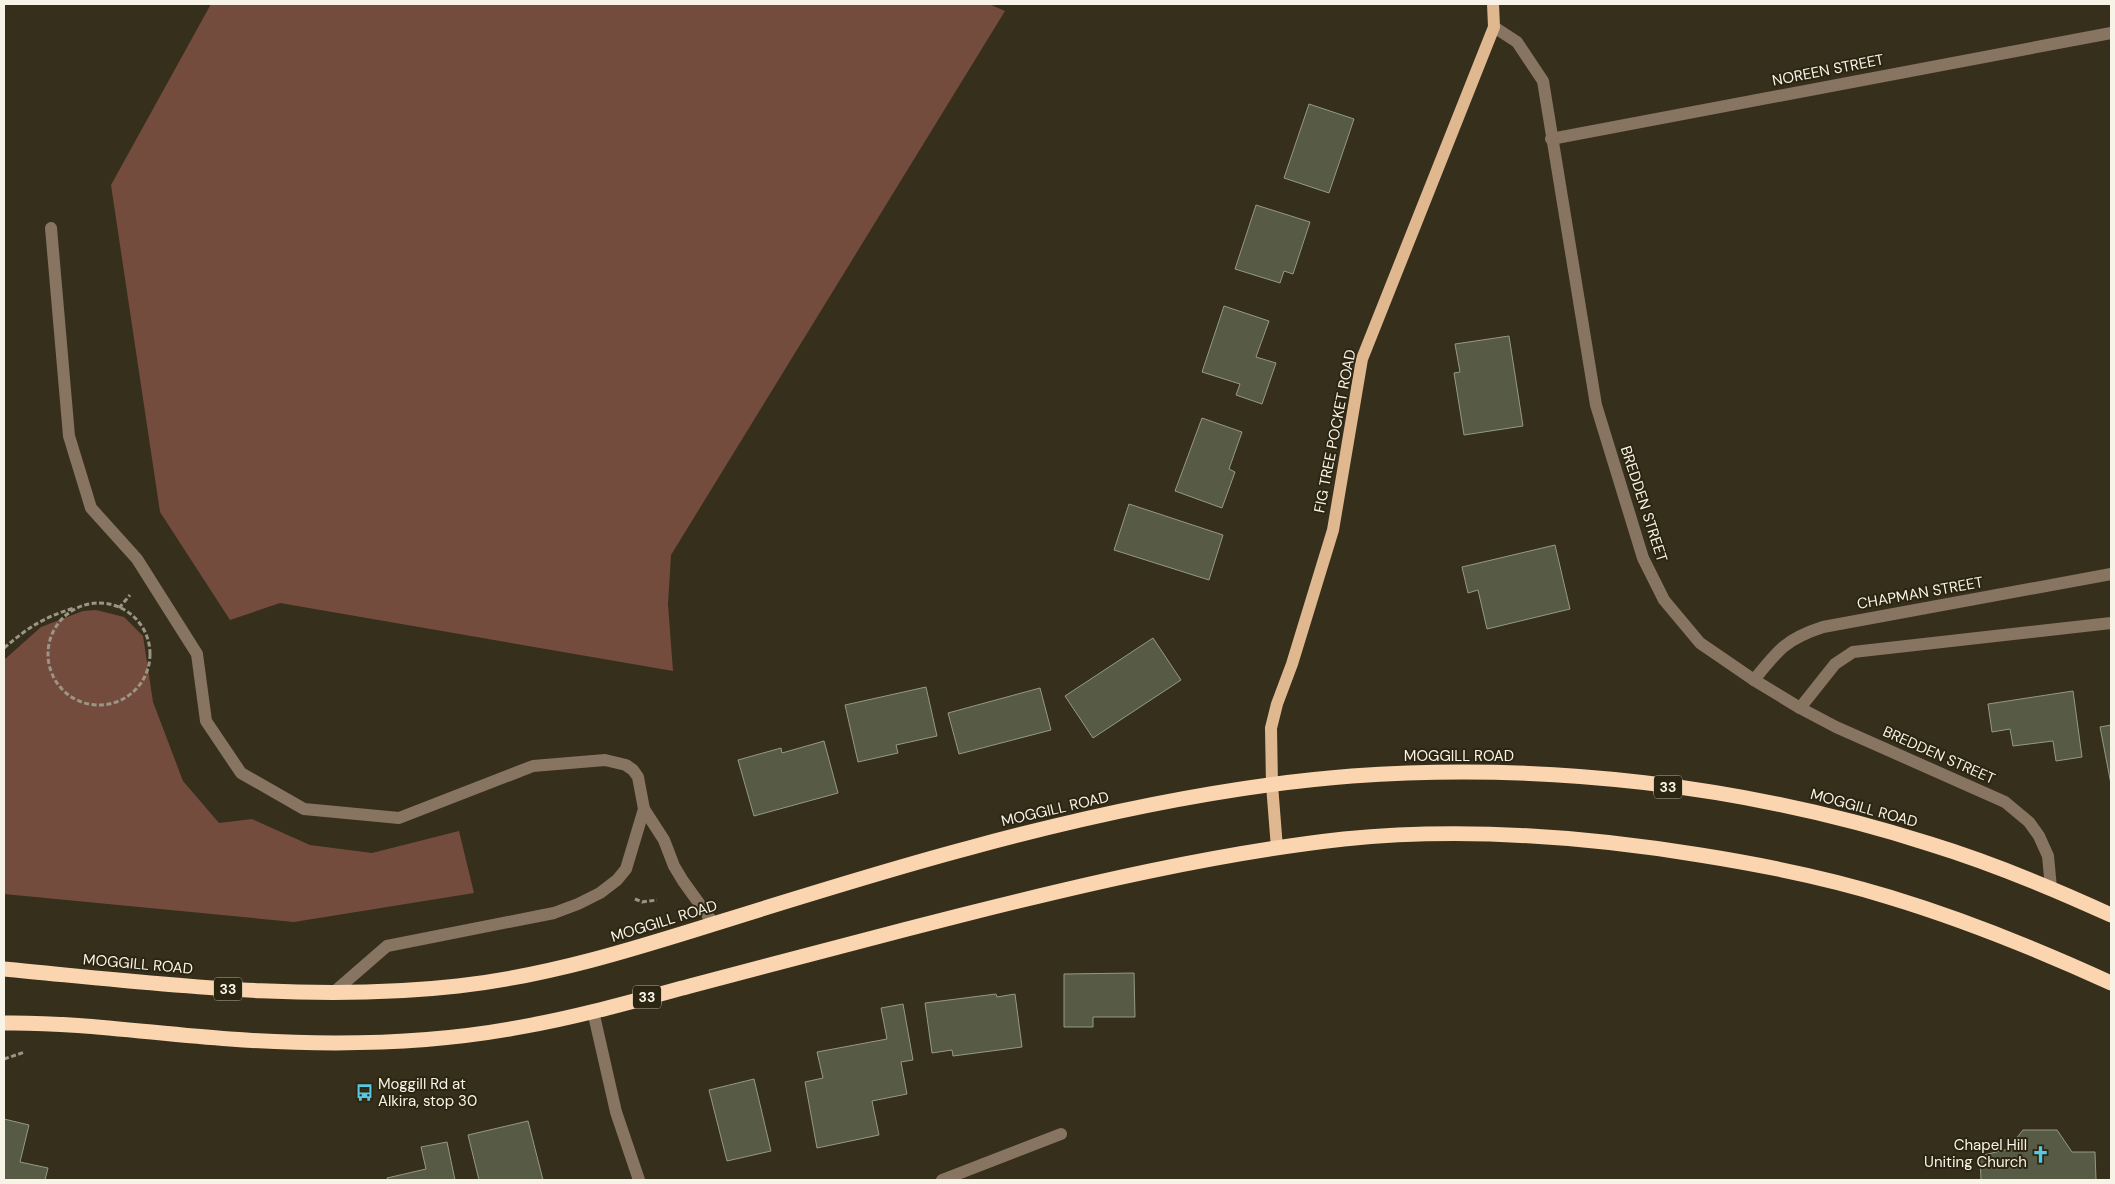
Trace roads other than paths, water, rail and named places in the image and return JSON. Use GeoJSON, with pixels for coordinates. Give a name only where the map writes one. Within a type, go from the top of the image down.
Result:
{"type":"FeatureCollection","features":[{"type":"Feature","properties":{"kind":"highway","name":"MOGGILL ROAD"},"geometry":{"type":"LineString","coordinates":[[4,969],[188,987],[334,992],[456,986],[517,978],[596,960],[971,847],[1099,816],[1180,799],[1272,785],[1350,776],[1467,773],[1528,774],[1641,783],[1744,798],[1871,826],[1932,844],[2051,888],[2111,915]]}},
{"type":"Feature","properties":{"kind":"highway","name":"33"},"geometry":{"type":"LineString","coordinates":[[4,1023],[103,1027],[227,1039],[296,1042],[373,1042],[449,1037],[520,1028],[593,1011],[966,914],[1177,866],[1277,848],[1347,839],[1422,834],[1499,835],[1583,840],[1662,849],[1745,862],[1884,895],[1995,934],[2111,983]]}},
{"type":"Feature","properties":{"kind":"main road","name":"FIG TREE POCKET ROAD"},"geometry":{"type":"LineString","coordinates":[[1277,848],[1270,742],[1273,715],[1292,664],[1332,530],[1362,360],[1494,27],[1493,4]]}},
{"type":"Feature","properties":{"kind":"street","name":"BREDDEN STREET"},"geometry":{"type":"LineString","coordinates":[[1494,27],[1517,42],[1542,81],[1596,405],[1643,558],[1664,600],[1700,643],[1754,680],[1800,708],[1836,727],[2004,802],[2029,822],[2039,836],[2048,856],[2051,888]]}},
{"type":"Feature","properties":{"kind":"street","name":"NOREEN STREET"},"geometry":{"type":"LineString","coordinates":[[1551,139],[2111,33]]}},
{"type":"Feature","properties":{"kind":"street"},"geometry":{"type":"LineString","coordinates":[[51,228],[68,436],[90,508],[137,559],[197,654],[206,721],[242,773],[304,809],[399,818],[533,766],[605,760],[626,765],[633,770],[639,783],[644,810],[664,840],[674,866],[714,924]]}},
{"type":"Feature","properties":{"kind":"street","name":"CHAPMAN STREET"},"geometry":{"type":"LineString","coordinates":[[1754,680],[1777,650],[1802,634],[1823,627],[2111,574]]}},
{"type":"Feature","properties":{"kind":"street"},"geometry":{"type":"LineString","coordinates":[[1800,708],[1835,664],[1853,652],[2111,623]]}},
{"type":"Feature","properties":{"kind":"street"},"geometry":{"type":"LineString","coordinates":[[334,992],[387,946],[554,913],[578,904],[600,892],[617,880],[626,869],[644,810]]}},
{"type":"Feature","properties":{"kind":"street"},"geometry":{"type":"LineString","coordinates":[[593,1011],[616,1112],[639,1180]]}},
{"type":"Feature","properties":{"kind":"street"},"geometry":{"type":"LineString","coordinates":[[942,1180],[1061,1134]]}},
{"type":"Feature","properties":{"kind":"place","name":"Moggill Rd at Alkira, stop 30"},"geometry":{"type":"Point","coordinates":[364,1093]}},
{"type":"Feature","properties":{"kind":"place","name":"Chapel Hill Uniting Church"},"geometry":{"type":"Point","coordinates":[2041,1154]}}]}
